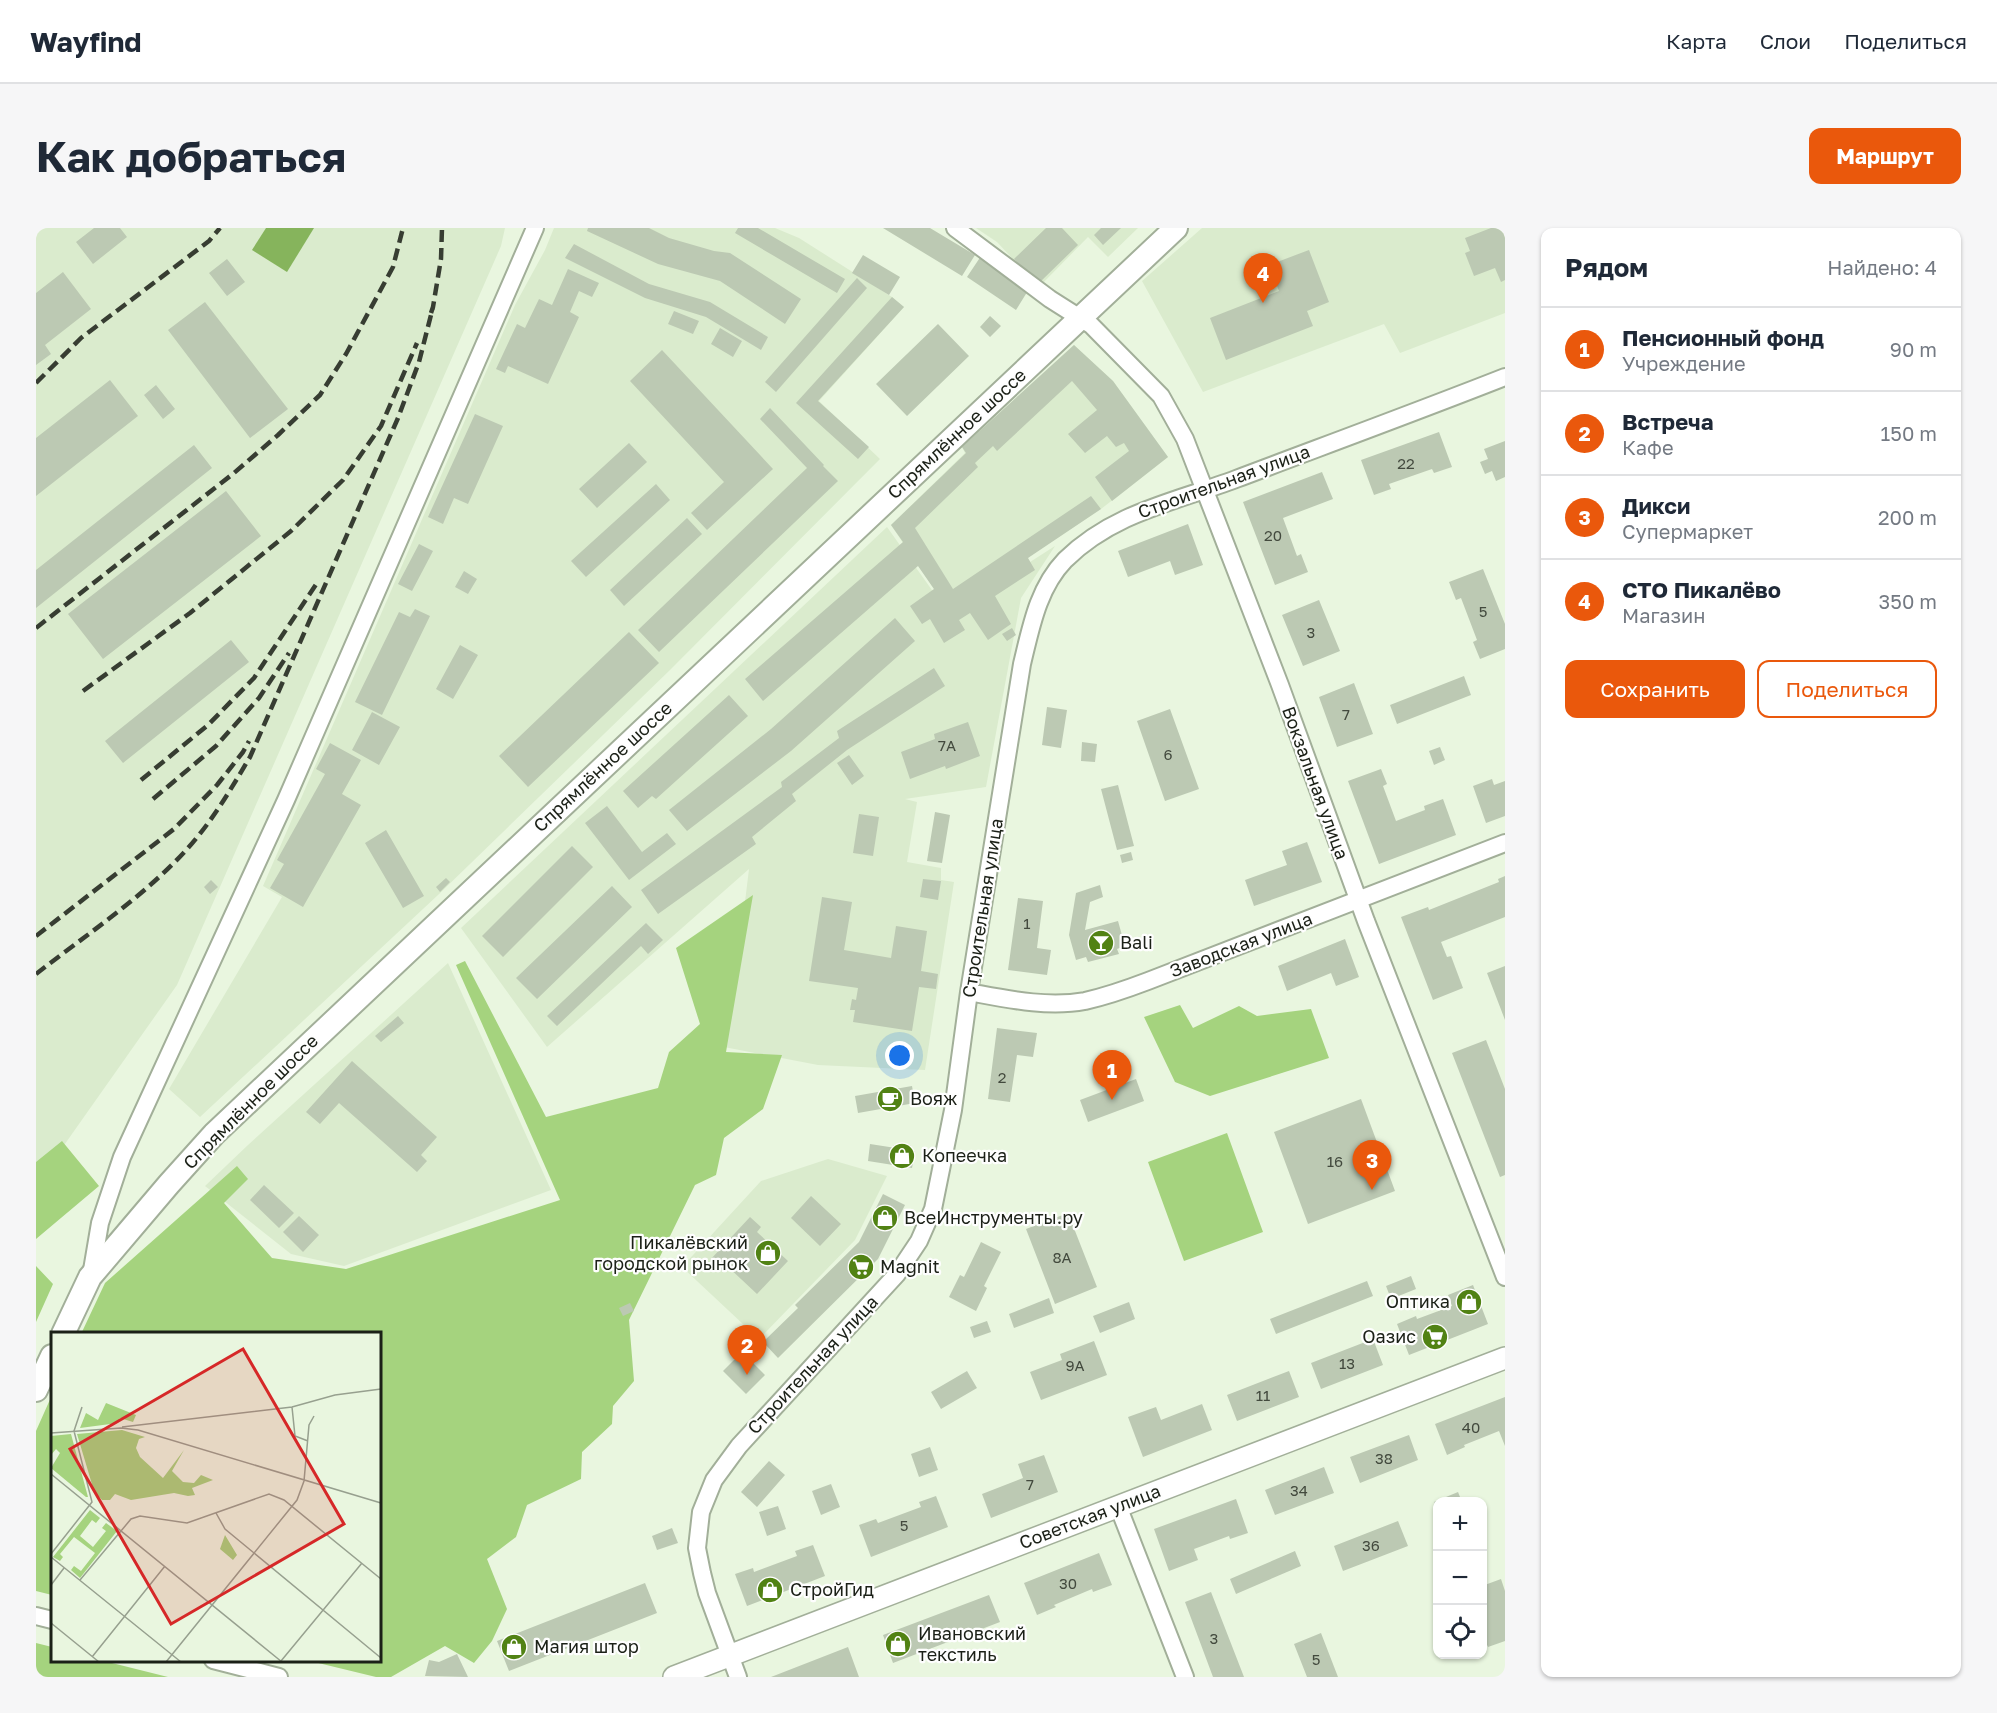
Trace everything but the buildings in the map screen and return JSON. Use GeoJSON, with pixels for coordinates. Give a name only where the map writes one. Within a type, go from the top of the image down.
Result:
{"type":"FeatureCollection","features":[{"type":"Feature","properties":{"kind":"main road","name":"Спрямлённое шоссе"},"geometry":{"type":"LineString","coordinates":[[64,1332],[90,1277],[214,1134],[1176,228]]}},
{"type":"Feature","properties":{"kind":"main road"},"geometry":{"type":"LineString","coordinates":[[36,1390],[51,1358]]}},
{"type":"Feature","properties":{"kind":"street"},"geometry":{"type":"LineString","coordinates":[[90,1277],[100,1223],[122,1157],[286,800],[535,228]]}},
{"type":"Feature","properties":{"kind":"street","name":"Вокзальная улица"},"geometry":{"type":"LineString","coordinates":[[955,228],[1050,299],[1092,325],[1161,396],[1185,439],[1358,900],[1505,1277]]}},
{"type":"Feature","properties":{"kind":"street","name":"Строительная улица"},"geometry":{"type":"LineString","coordinates":[[738,1677],[707,1593],[702,1573],[697,1548],[701,1512],[714,1480],[739,1446],[897,1274],[920,1241],[933,1209],[953,1110],[969,992],[1023,664],[1032,623],[1043,592],[1063,562],[1087,540],[1135,513],[1206,491],[1505,377]]}},
{"type":"Feature","properties":{"kind":"street","name":"Заводская улица"},"geometry":{"type":"LineString","coordinates":[[969,992],[1020,1002],[1044,1003],[1082,1001],[1106,996],[1505,843]]}},
{"type":"Feature","properties":{"kind":"street","name":"Советская улица"},"geometry":{"type":"LineString","coordinates":[[674,1677],[1505,1358]]}},
{"type":"Feature","properties":{"kind":"street"},"geometry":{"type":"LineString","coordinates":[[1118,1506],[1185,1677]]}},
{"type":"Feature","properties":{"kind":"street"},"geometry":{"type":"LineString","coordinates":[[36,1616],[51,1620]]}},
{"type":"Feature","properties":{"kind":"street"},"geometry":{"type":"LineString","coordinates":[[221,1662],[279,1677]]}},
{"type":"Feature","properties":{"kind":"shaded area"},"geometry":{"type":"Polygon","coordinates":[[[36,228],[505,228],[501,246],[177,985],[36,1185],[36,228]]]}},
{"type":"Feature","properties":{"kind":"shaded area"},"geometry":{"type":"Polygon","coordinates":[[[266,228],[314,228],[287,272],[252,250],[266,228]]]}},
{"type":"Feature","properties":{"kind":"shaded area"},"geometry":{"type":"Polygon","coordinates":[[[554,228],[775,228],[799,238],[892,297],[904,307],[819,401],[880,459],[671,669],[438,895],[200,1117],[169,1089],[282,897],[263,886],[515,305],[545,250],[554,228]]]}},
{"type":"Feature","properties":{"kind":"shaded area"},"geometry":{"type":"Polygon","coordinates":[[[976,228],[1138,228],[1108,257],[1088,237],[1039,287],[997,242],[976,228]]]}},
{"type":"Feature","properties":{"kind":"shaded area"},"geometry":{"type":"Polygon","coordinates":[[[1202,228],[1505,228],[1505,313],[1400,353],[1384,324],[1203,392],[1142,281],[1202,228]]]}},
{"type":"Feature","properties":{"kind":"shaded area"},"geometry":{"type":"Polygon","coordinates":[[[1074,345],[1113,381],[1168,457],[1101,509],[948,610],[891,525],[965,453],[962,447],[1074,345]]]}},
{"type":"Feature","properties":{"kind":"shaded area"},"geometry":{"type":"Polygon","coordinates":[[[887,527],[949,614],[1055,546],[1021,598],[986,787],[905,799],[917,802],[907,862],[941,868],[941,880],[954,882],[925,1070],[818,1065],[724,1047],[749,869],[547,1047],[461,928],[887,527]]]}},
{"type":"Feature","properties":{"kind":"shaded area"},"geometry":{"type":"Polygon","coordinates":[[[753,895],[726,1052],[782,1055],[763,1109],[724,1138],[716,1175],[695,1185],[629,1320],[634,1381],[613,1406],[612,1424],[582,1452],[581,1479],[527,1505],[516,1537],[487,1559],[507,1609],[492,1641],[474,1663],[445,1646],[391,1677],[376,1677],[314,1662],[381,1662],[381,1332],[82,1332],[105,1283],[237,1166],[248,1179],[224,1203],[272,1258],[346,1269],[560,1200],[456,965],[465,961],[546,1117],[658,1088],[669,1052],[700,1024],[676,948],[753,895]]]}},
{"type":"Feature","properties":{"kind":"shaded area"},"geometry":{"type":"Polygon","coordinates":[[[448,963],[551,1190],[344,1266],[291,1254],[205,1186],[448,963]]]}},
{"type":"Feature","properties":{"kind":"shaded area"},"geometry":{"type":"Polygon","coordinates":[[[1180,1005],[1193,1028],[1239,1006],[1257,1016],[1311,1009],[1329,1058],[1210,1096],[1175,1082],[1144,1017],[1180,1005]]]}},
{"type":"Feature","properties":{"kind":"shaded area"},"geometry":{"type":"Polygon","coordinates":[[[1227,1133],[1263,1232],[1184,1261],[1148,1162],[1227,1133]]]}},
{"type":"Feature","properties":{"kind":"shaded area"},"geometry":{"type":"Polygon","coordinates":[[[62,1141],[99,1186],[36,1239],[36,1162],[62,1141]]]}},
{"type":"Feature","properties":{"kind":"shaded area","name":"Пикалёвский городской рынок"},"geometry":{"type":"Polygon","coordinates":[[[828,1159],[887,1176],[855,1240],[759,1339],[682,1267],[761,1181],[828,1159]]]}},
{"type":"Feature","properties":{"kind":"shaded area"},"geometry":{"type":"Polygon","coordinates":[[[36,1266],[53,1284],[36,1322],[36,1266]]]}},
{"type":"Feature","properties":{"kind":"shaded area"},"geometry":{"type":"Polygon","coordinates":[[[51,1397],[51,1595],[36,1591],[36,1431],[51,1397]]]}},
{"type":"Feature","properties":{"kind":"shaded area"},"geometry":{"type":"Polygon","coordinates":[[[36,1643],[51,1647],[51,1662],[108,1662],[168,1677],[36,1677],[36,1643]]]}},
{"type":"Feature","properties":{"kind":"railway"},"geometry":{"type":"LineString","coordinates":[[36,383],[81,338],[209,241],[220,228]]}},
{"type":"Feature","properties":{"kind":"railway"},"geometry":{"type":"LineString","coordinates":[[36,628],[234,473],[320,395],[346,354],[393,267],[403,228]]}},
{"type":"Feature","properties":{"kind":"railway"},"geometry":{"type":"LineString","coordinates":[[431,313],[441,259],[442,228]]}},
{"type":"Feature","properties":{"kind":"railway"},"geometry":{"type":"LineString","coordinates":[[36,974],[154,882],[206,826],[243,769],[398,418],[419,362],[433,307]]}},
{"type":"Feature","properties":{"kind":"railway"},"geometry":{"type":"LineString","coordinates":[[83,691],[190,613],[291,531],[343,480],[381,426],[417,343]]}},
{"type":"Feature","properties":{"kind":"railway"},"geometry":{"type":"LineString","coordinates":[[141,780],[208,725],[254,678],[319,580]]}},
{"type":"Feature","properties":{"kind":"railway"},"geometry":{"type":"LineString","coordinates":[[153,799],[216,746],[259,698],[289,653]]}},
{"type":"Feature","properties":{"kind":"railway"},"geometry":{"type":"LineString","coordinates":[[36,936],[174,829],[217,785],[249,741]]}},
{"type":"Feature","properties":{"kind":"place","name":"СТО Пикалёво"},"geometry":{"type":"Point","coordinates":[1263,303]}},
{"type":"Feature","properties":{"kind":"place","name":"Bali"},"geometry":{"type":"Point","coordinates":[1101,943]}},
{"type":"Feature","properties":{"kind":"place","name":"Вояж"},"geometry":{"type":"Point","coordinates":[890,1099]}},
{"type":"Feature","properties":{"kind":"place","name":"Пенсионный фонд"},"geometry":{"type":"Point","coordinates":[1112,1100]}},
{"type":"Feature","properties":{"kind":"place","name":"Копеечка"},"geometry":{"type":"Point","coordinates":[902,1156]}},
{"type":"Feature","properties":{"kind":"place","name":"Дикси"},"geometry":{"type":"Point","coordinates":[1372,1190]}},
{"type":"Feature","properties":{"kind":"place","name":"ВсеИнструменты.ру"},"geometry":{"type":"Point","coordinates":[885,1218]}},
{"type":"Feature","properties":{"kind":"place","name":"Пикалёвский городской рынок"},"geometry":{"type":"Point","coordinates":[768,1253]}},
{"type":"Feature","properties":{"kind":"place","name":"Magnit"},"geometry":{"type":"Point","coordinates":[861,1267]}},
{"type":"Feature","properties":{"kind":"place","name":"Оптика"},"geometry":{"type":"Point","coordinates":[1469,1302]}},
{"type":"Feature","properties":{"kind":"place","name":"Оазис"},"geometry":{"type":"Point","coordinates":[1435,1337]}},
{"type":"Feature","properties":{"kind":"place","name":"Встреча"},"geometry":{"type":"Point","coordinates":[747,1375]}},
{"type":"Feature","properties":{"kind":"place","name":"СтройГид"},"geometry":{"type":"Point","coordinates":[770,1590]}},
{"type":"Feature","properties":{"kind":"place","name":"Ивановский текстиль"},"geometry":{"type":"Point","coordinates":[898,1644]}},
{"type":"Feature","properties":{"kind":"place","name":"Магия штор"},"geometry":{"type":"Point","coordinates":[514,1647]}}]}
